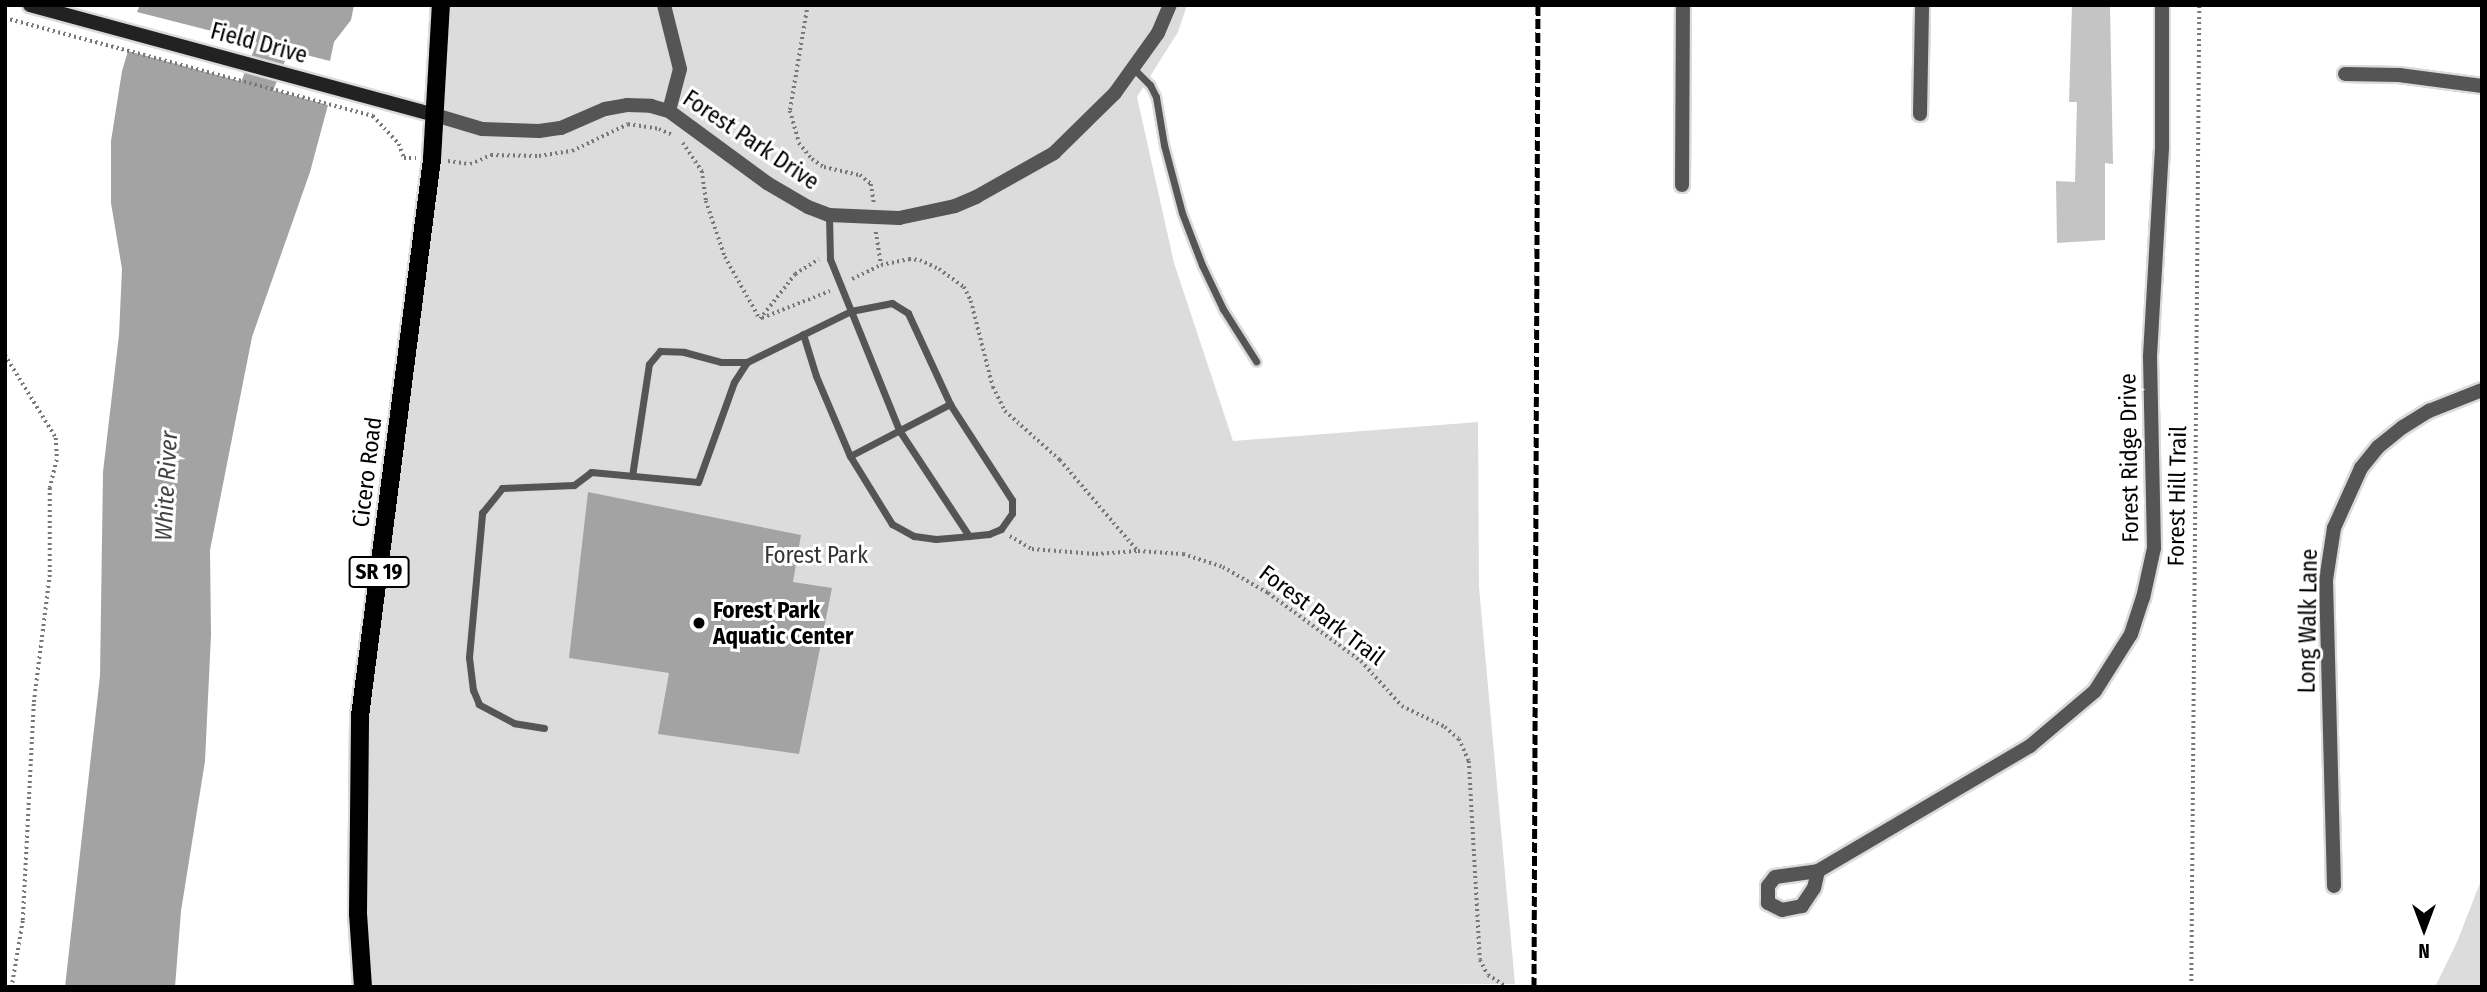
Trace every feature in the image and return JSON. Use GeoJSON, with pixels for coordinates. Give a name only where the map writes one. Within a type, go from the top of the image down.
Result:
{"type":"FeatureCollection","features":[{"type":"Feature","properties":{"kind":"main road","name":"Field Drive"},"geometry":{"type":"LineString","coordinates":[[30,5],[435,115]]}},
{"type":"Feature","properties":{"kind":"main road","name":"Cicero Road"},"geometry":{"type":"LineString","coordinates":[[363,987],[358,914],[360,716],[432,159],[441,5]]}},
{"type":"Feature","properties":{"kind":"street"},"geometry":{"type":"LineString","coordinates":[[664,5],[680,69],[669,111]]}},
{"type":"Feature","properties":{"kind":"street","name":"Forest Park Drive"},"geometry":{"type":"LineString","coordinates":[[435,115],[482,129],[518,132],[561,128],[605,109],[627,105],[651,106],[669,111],[768,183],[829,215],[900,218],[955,206],[1029,170],[1082,129],[1134,69],[1158,33],[1170,5]]}},
{"type":"Feature","properties":{"kind":"street"},"geometry":{"type":"LineString","coordinates":[[1682,185],[1683,5]]}},
{"type":"Feature","properties":{"kind":"street"},"geometry":{"type":"LineString","coordinates":[[1920,114],[1922,5]]}},
{"type":"Feature","properties":{"kind":"street","name":"Forest Ridge Drive"},"geometry":{"type":"LineString","coordinates":[[1818,871],[1918,814],[2053,729],[2095,691],[2131,634],[2143,598],[2154,548],[2150,356],[2162,148],[2162,5]]}},
{"type":"Feature","properties":{"kind":"street"},"geometry":{"type":"LineString","coordinates":[[2345,74],[2399,75],[2482,86]]}},
{"type":"Feature","properties":{"kind":"street","name":"Long Walk Lane"},"geometry":{"type":"LineString","coordinates":[[2334,886],[2326,580],[2334,528],[2355,478],[2378,447],[2429,411],[2482,390]]}},
{"type":"Feature","properties":{"kind":"lane"},"geometry":{"type":"LineString","coordinates":[[1134,69],[1150,85],[1156,96],[1173,179],[1202,265],[1223,309],[1256,361]]}},
{"type":"Feature","properties":{"kind":"lane"},"geometry":{"type":"LineString","coordinates":[[829,215],[830,259],[899,430],[969,536]]}},
{"type":"Feature","properties":{"kind":"lane"},"geometry":{"type":"LineString","coordinates":[[632,476],[649,364],[660,351],[684,352],[721,362],[747,362],[803,334],[851,311],[892,303],[901,306],[908,313],[950,404],[1013,500],[1013,513],[1001,528],[989,534],[936,539],[914,536],[892,524],[850,456],[816,376],[803,334]]}},
{"type":"Feature","properties":{"kind":"lane"},"geometry":{"type":"LineString","coordinates":[[544,727],[514,723],[479,704],[473,690],[469,657],[482,513],[502,488],[512,485],[556,488],[575,485],[591,472],[698,482],[734,382],[747,362]]}},
{"type":"Feature","properties":{"kind":"lane"},"geometry":{"type":"LineString","coordinates":[[850,456],[950,404]]}},
{"type":"Feature","properties":{"kind":"path"},"geometry":{"type":"LineString","coordinates":[[808,5],[790,111],[799,143],[812,159],[824,167],[860,175],[872,184],[881,265]]}},
{"type":"Feature","properties":{"kind":"path","name":"Forest Hill Trail"},"geometry":{"type":"LineString","coordinates":[[2191,987],[2199,5]]}},
{"type":"Feature","properties":{"kind":"path"},"geometry":{"type":"LineString","coordinates":[[5,18],[373,116],[387,129],[404,158],[470,164],[491,155],[539,156],[572,151],[628,124],[659,129],[685,144],[702,170],[717,238],[760,318]]}},
{"type":"Feature","properties":{"kind":"path"},"geometry":{"type":"LineString","coordinates":[[760,318],[795,274],[816,259],[830,259]]}},
{"type":"Feature","properties":{"kind":"path"},"geometry":{"type":"LineString","coordinates":[[760,318],[827,293],[881,265],[920,260],[939,269],[964,287],[971,301],[993,387],[1005,411],[1060,460],[1138,551]]}},
{"type":"Feature","properties":{"kind":"path"},"geometry":{"type":"LineString","coordinates":[[5,355],[56,438],[57,460],[50,488],[50,575],[34,704],[23,921],[12,987]]}},
{"type":"Feature","properties":{"kind":"path","name":"Forest Park Trail"},"geometry":{"type":"LineString","coordinates":[[1010,536],[1032,550],[1056,553],[1138,551],[1183,554],[1223,567],[1247,580],[1361,661],[1402,706],[1445,727],[1459,739],[1469,761],[1480,960],[1489,975],[1507,987]]}},
{"type":"Feature","properties":{"kind":"green space","name":"Forest Park"},"geometry":{"type":"Polygon","coordinates":[[[431,5],[1187,5],[1178,32],[1137,97],[1174,263],[1233,441],[1478,422],[1479,587],[1515,984],[364,987],[360,716],[435,113],[431,5]]]}},
{"type":"Feature","properties":{"kind":"green space"},"geometry":{"type":"Polygon","coordinates":[[[2482,878],[2482,987],[2435,987],[2457,942],[2482,878]]]}},
{"type":"Feature","properties":{"kind":"water"},"geometry":{"type":"Polygon","coordinates":[[[140,5],[354,5],[351,20],[334,42],[330,61],[137,12],[140,5]]]}},
{"type":"Feature","properties":{"kind":"water"},"geometry":{"type":"Polygon","coordinates":[[[128,51],[328,105],[310,172],[252,337],[210,550],[211,635],[205,761],[181,911],[175,987],[65,987],[100,676],[103,472],[119,335],[122,269],[111,203],[111,141],[122,71],[128,51]]]}},
{"type":"Feature","properties":{"kind":"water","name":"Forest Park Aquatic Center"},"geometry":{"type":"Polygon","coordinates":[[[588,492],[801,535],[793,582],[832,588],[799,754],[658,734],[669,673],[569,658],[588,492]]]}},
{"type":"Feature","properties":{"kind":"building"},"geometry":{"type":"Polygon","coordinates":[[[2072,5],[2110,5],[2113,164],[2105,163],[2105,240],[2057,243],[2056,181],[2075,182],[2077,102],[2069,102],[2072,5]]]}},
{"type":"Feature","properties":{"kind":"waterway","name":"White River"},"geometry":{"type":"LineString","coordinates":[[240,127],[289,5]]}},
{"type":"Feature","properties":{"kind":"railway"},"geometry":{"type":"LineString","coordinates":[[1534,987],[1538,5]]}},
{"type":"Feature","properties":{"kind":"place","name":"Forest Park Aquatic Center"},"geometry":{"type":"Point","coordinates":[699,623]}}]}
